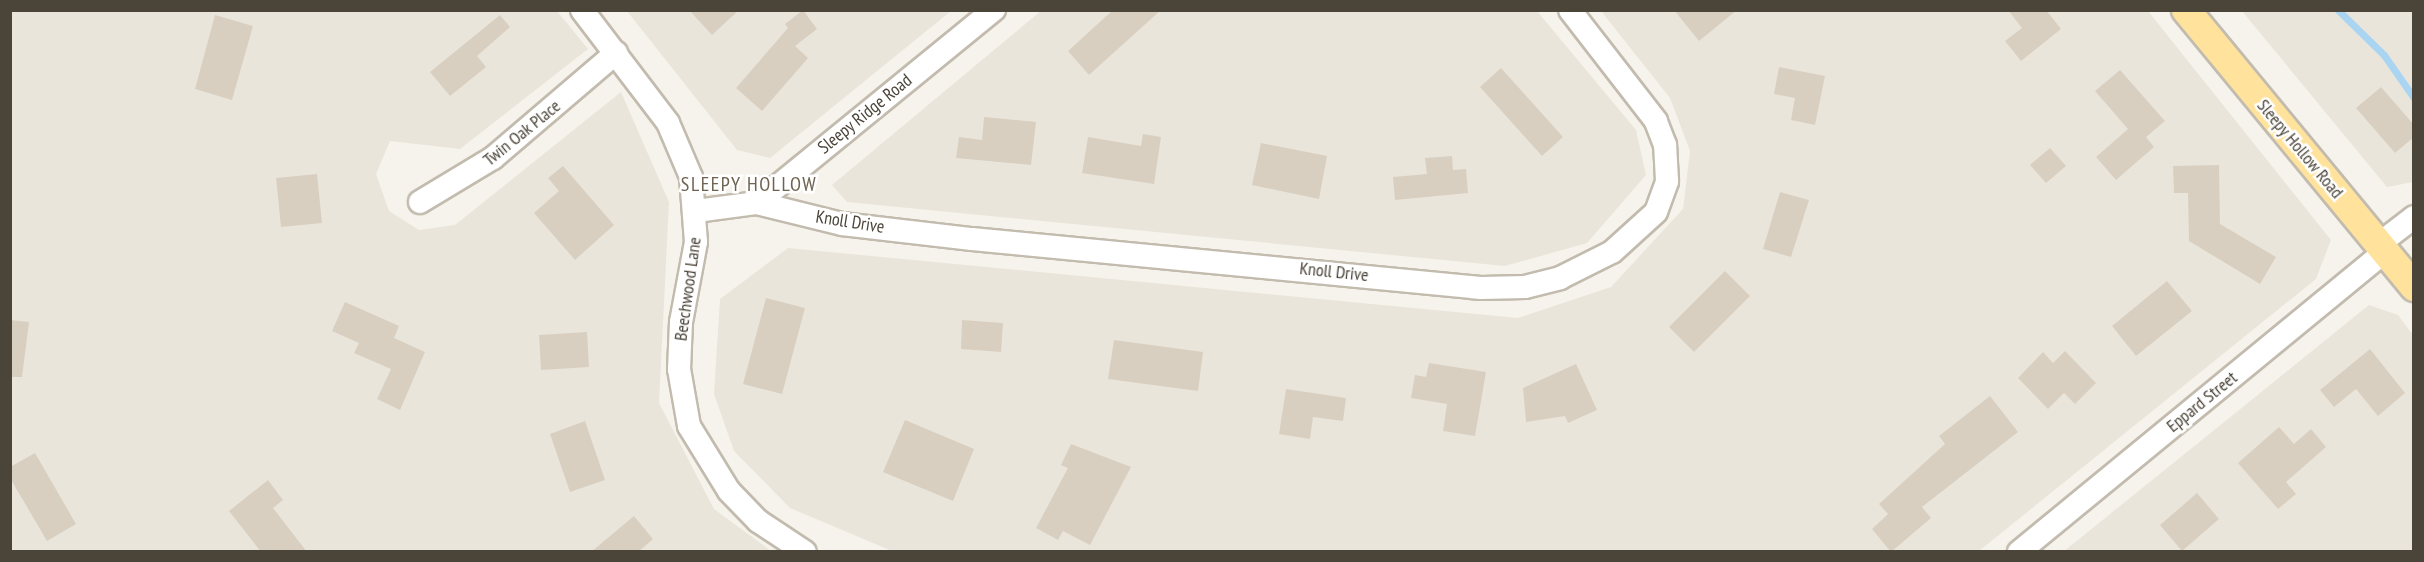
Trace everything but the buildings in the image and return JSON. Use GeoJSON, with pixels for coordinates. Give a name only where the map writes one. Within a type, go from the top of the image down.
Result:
{"type":"FeatureCollection","features":[{"type":"Feature","properties":{"kind":"main road","name":"Sleepy Hollow Road"},"geometry":{"type":"LineString","coordinates":[[2186,10],[2414,287]]}},
{"type":"Feature","properties":{"kind":"street","name":"Beechwood Lane"},"geometry":{"type":"LineString","coordinates":[[582,10],[616,53],[680,146],[696,211],[680,357],[689,426],[729,491],[758,521],[805,552]]}},
{"type":"Feature","properties":{"kind":"street","name":"Sleepy Ridge Road"},"geometry":{"type":"LineString","coordinates":[[757,203],[993,10]]}},
{"type":"Feature","properties":{"kind":"street","name":"Knoll Drive"},"geometry":{"type":"LineString","coordinates":[[757,203],[842,224],[972,239],[1481,288],[1525,287],[1570,274],[1612,252],[1656,212],[1667,181],[1665,145],[1656,121],[1570,10]]}},
{"type":"Feature","properties":{"kind":"street","name":"Twin Oak Place"},"geometry":{"type":"LineString","coordinates":[[420,202],[493,158],[616,53]]}},
{"type":"Feature","properties":{"kind":"street"},"geometry":{"type":"LineString","coordinates":[[696,211],[757,203]]}},
{"type":"Feature","properties":{"kind":"street","name":"Eppard Street"},"geometry":{"type":"LineString","coordinates":[[2019,552],[2382,248],[2414,217]]}},
{"type":"Feature","properties":{"kind":"shaded area"},"geometry":{"type":"Polygon","coordinates":[[[1042,10],[1537,11],[1636,130],[1646,175],[1587,243],[1505,266],[847,202],[832,185],[1042,10]]]}},
{"type":"Feature","properties":{"kind":"shaded area"},"geometry":{"type":"Polygon","coordinates":[[[10,11],[557,11],[588,49],[460,149],[390,141],[376,174],[389,211],[419,230],[455,225],[621,92],[669,202],[659,403],[714,509],[771,551],[11,551],[10,11]]]}},
{"type":"Feature","properties":{"kind":"shaded area"},"geometry":{"type":"Polygon","coordinates":[[[627,11],[951,11],[770,158],[737,150],[627,11]]]}},
{"type":"Feature","properties":{"kind":"shaded area"},"geometry":{"type":"Polygon","coordinates":[[[1601,11],[2148,11],[2331,240],[2316,279],[1979,551],[892,551],[790,508],[734,451],[714,394],[720,299],[788,248],[1518,318],[1611,287],[1683,209],[1690,151],[1670,98],[1601,11]]]}},
{"type":"Feature","properties":{"kind":"shaded area"},"geometry":{"type":"Polygon","coordinates":[[[2242,11],[2413,11],[2413,182],[2387,187],[2242,11]]]}},
{"type":"Feature","properties":{"kind":"shaded area"},"geometry":{"type":"Polygon","coordinates":[[[2369,305],[2398,315],[2413,335],[2413,551],[2063,552],[2369,305]]]}},
{"type":"Feature","properties":{"kind":"waterway"},"geometry":{"type":"LineString","coordinates":[[2338,10],[2384,55],[2414,98]]}},
{"type":"Feature","properties":{"kind":"district","name":"SLEEPY HOLLOW"},"geometry":{"type":"Point","coordinates":[749,184]}}]}
